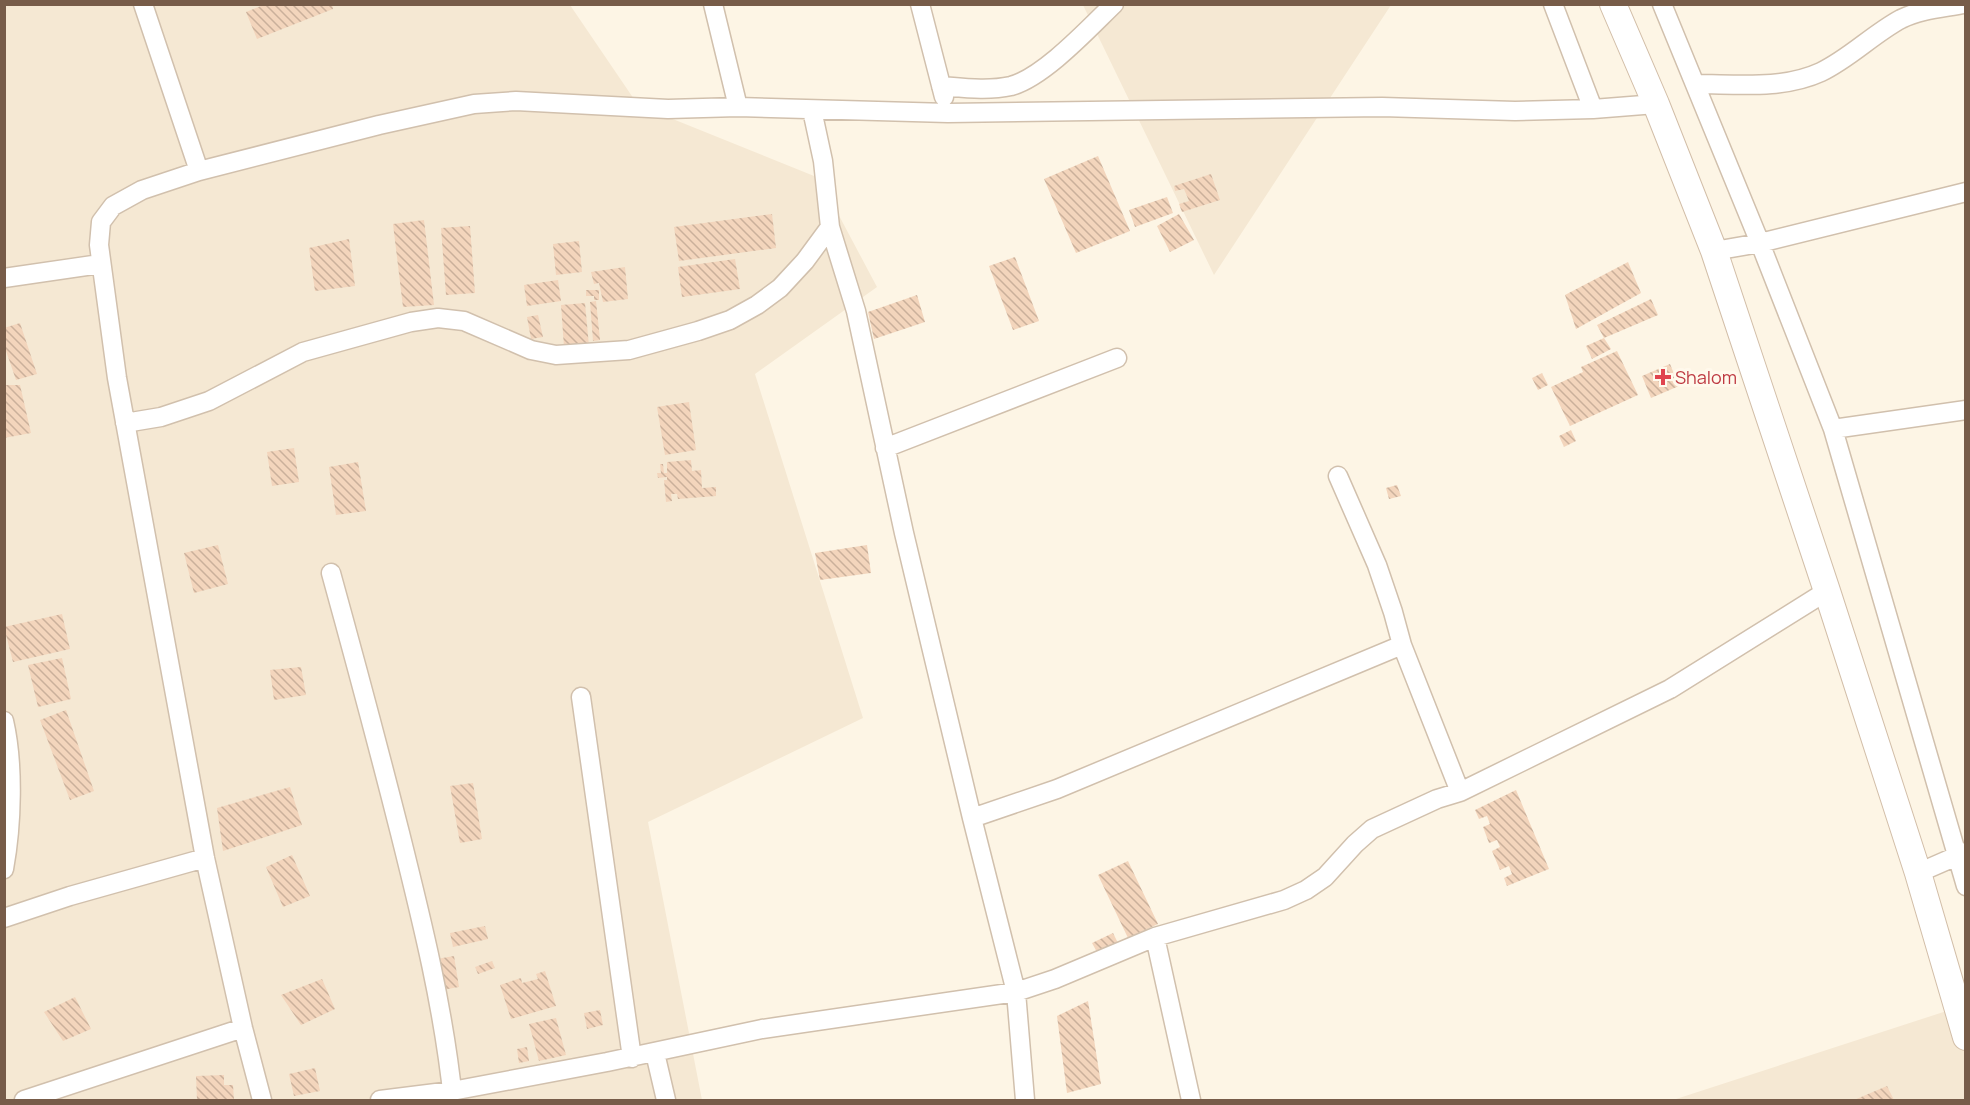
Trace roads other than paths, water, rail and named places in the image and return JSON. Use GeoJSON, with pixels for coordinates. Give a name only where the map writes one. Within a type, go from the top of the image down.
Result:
{"type":"FeatureCollection","features":[{"type":"Feature","properties":{"kind":"main road"},"geometry":{"type":"LineString","coordinates":[[1613,4],[1656,104],[1714,251],[1918,873],[1965,1036]]}},
{"type":"Feature","properties":{"kind":"street"},"geometry":{"type":"LineString","coordinates":[[143,4],[199,171]]}},
{"type":"Feature","properties":{"kind":"street"},"geometry":{"type":"LineString","coordinates":[[713,4],[738,107]]}},
{"type":"Feature","properties":{"kind":"street"},"geometry":{"type":"LineString","coordinates":[[920,4],[948,113]]}},
{"type":"Feature","properties":{"kind":"street"},"geometry":{"type":"LineString","coordinates":[[941,86],[984,89],[1013,85],[1044,69],[1114,4]]}},
{"type":"Feature","properties":{"kind":"street"},"geometry":{"type":"LineString","coordinates":[[1553,4],[1593,110]]}},
{"type":"Feature","properties":{"kind":"street"},"geometry":{"type":"LineString","coordinates":[[1662,4],[1833,429],[1961,854],[1965,886]]}},
{"type":"Feature","properties":{"kind":"street"},"geometry":{"type":"LineString","coordinates":[[1695,84],[1779,84],[1799,80],[1830,66],[1900,11],[1921,11],[1964,4]]}},
{"type":"Feature","properties":{"kind":"street"},"geometry":{"type":"LineString","coordinates":[[262,1101],[243,1028],[205,858],[125,423],[100,264],[99,245],[102,222],[113,206],[142,190],[199,171],[379,125],[474,104],[516,101],[668,109],[738,107],[948,113],[1382,107],[1515,111],[1593,110],[1656,104]]}},
{"type":"Feature","properties":{"kind":"street"},"geometry":{"type":"LineString","coordinates":[[812,110],[822,155],[830,227],[860,330],[885,448],[972,818],[1016,992],[1025,1101]]}},
{"type":"Feature","properties":{"kind":"street"},"geometry":{"type":"LineString","coordinates":[[1714,251],[1760,243],[1965,192]]}},
{"type":"Feature","properties":{"kind":"street"},"geometry":{"type":"LineString","coordinates":[[125,423],[162,417],[209,401],[303,352],[411,322],[438,318],[464,321],[531,350],[556,356],[629,350],[698,332],[730,320],[758,305],[780,288],[805,261],[830,227]]}},
{"type":"Feature","properties":{"kind":"street"},"geometry":{"type":"LineString","coordinates":[[4,278],[100,264]]}},
{"type":"Feature","properties":{"kind":"street"},"geometry":{"type":"LineString","coordinates":[[885,448],[1117,358]]}},
{"type":"Feature","properties":{"kind":"street"},"geometry":{"type":"LineString","coordinates":[[1833,429],[1965,410]]}},
{"type":"Feature","properties":{"kind":"street"},"geometry":{"type":"LineString","coordinates":[[1338,476],[1377,565],[1402,645],[1460,792]]}},
{"type":"Feature","properties":{"kind":"street"},"geometry":{"type":"LineString","coordinates":[[331,573],[381,753],[416,894],[440,1014],[453,1096]]}},
{"type":"Feature","properties":{"kind":"street"},"geometry":{"type":"LineString","coordinates":[[380,1101],[453,1096],[762,1029],[1016,992],[1065,975],[1155,937],[1284,900],[1306,890],[1325,877],[1372,829],[1437,799],[1460,792],[1670,689],[1827,591]]}},
{"type":"Feature","properties":{"kind":"street"},"geometry":{"type":"LineString","coordinates":[[972,818],[1057,789],[1402,645]]}},
{"type":"Feature","properties":{"kind":"street"},"geometry":{"type":"LineString","coordinates":[[581,697],[632,1058]]}},
{"type":"Feature","properties":{"kind":"street"},"geometry":{"type":"LineString","coordinates":[[4,721],[7,733],[10,796],[4,869]]}},
{"type":"Feature","properties":{"kind":"street"},"geometry":{"type":"LineString","coordinates":[[1918,873],[1961,854]]}},
{"type":"Feature","properties":{"kind":"street"},"geometry":{"type":"LineString","coordinates":[[4,918],[70,896],[205,858]]}},
{"type":"Feature","properties":{"kind":"street"},"geometry":{"type":"LineString","coordinates":[[1155,937],[1191,1101]]}},
{"type":"Feature","properties":{"kind":"street"},"geometry":{"type":"LineString","coordinates":[[24,1101],[243,1028]]}},
{"type":"Feature","properties":{"kind":"street"},"geometry":{"type":"LineString","coordinates":[[655,1053],[666,1101]]}},
{"type":"Feature","properties":{"kind":"place","name":"Shalom"},"geometry":{"type":"Point","coordinates":[1663,377]}}]}
